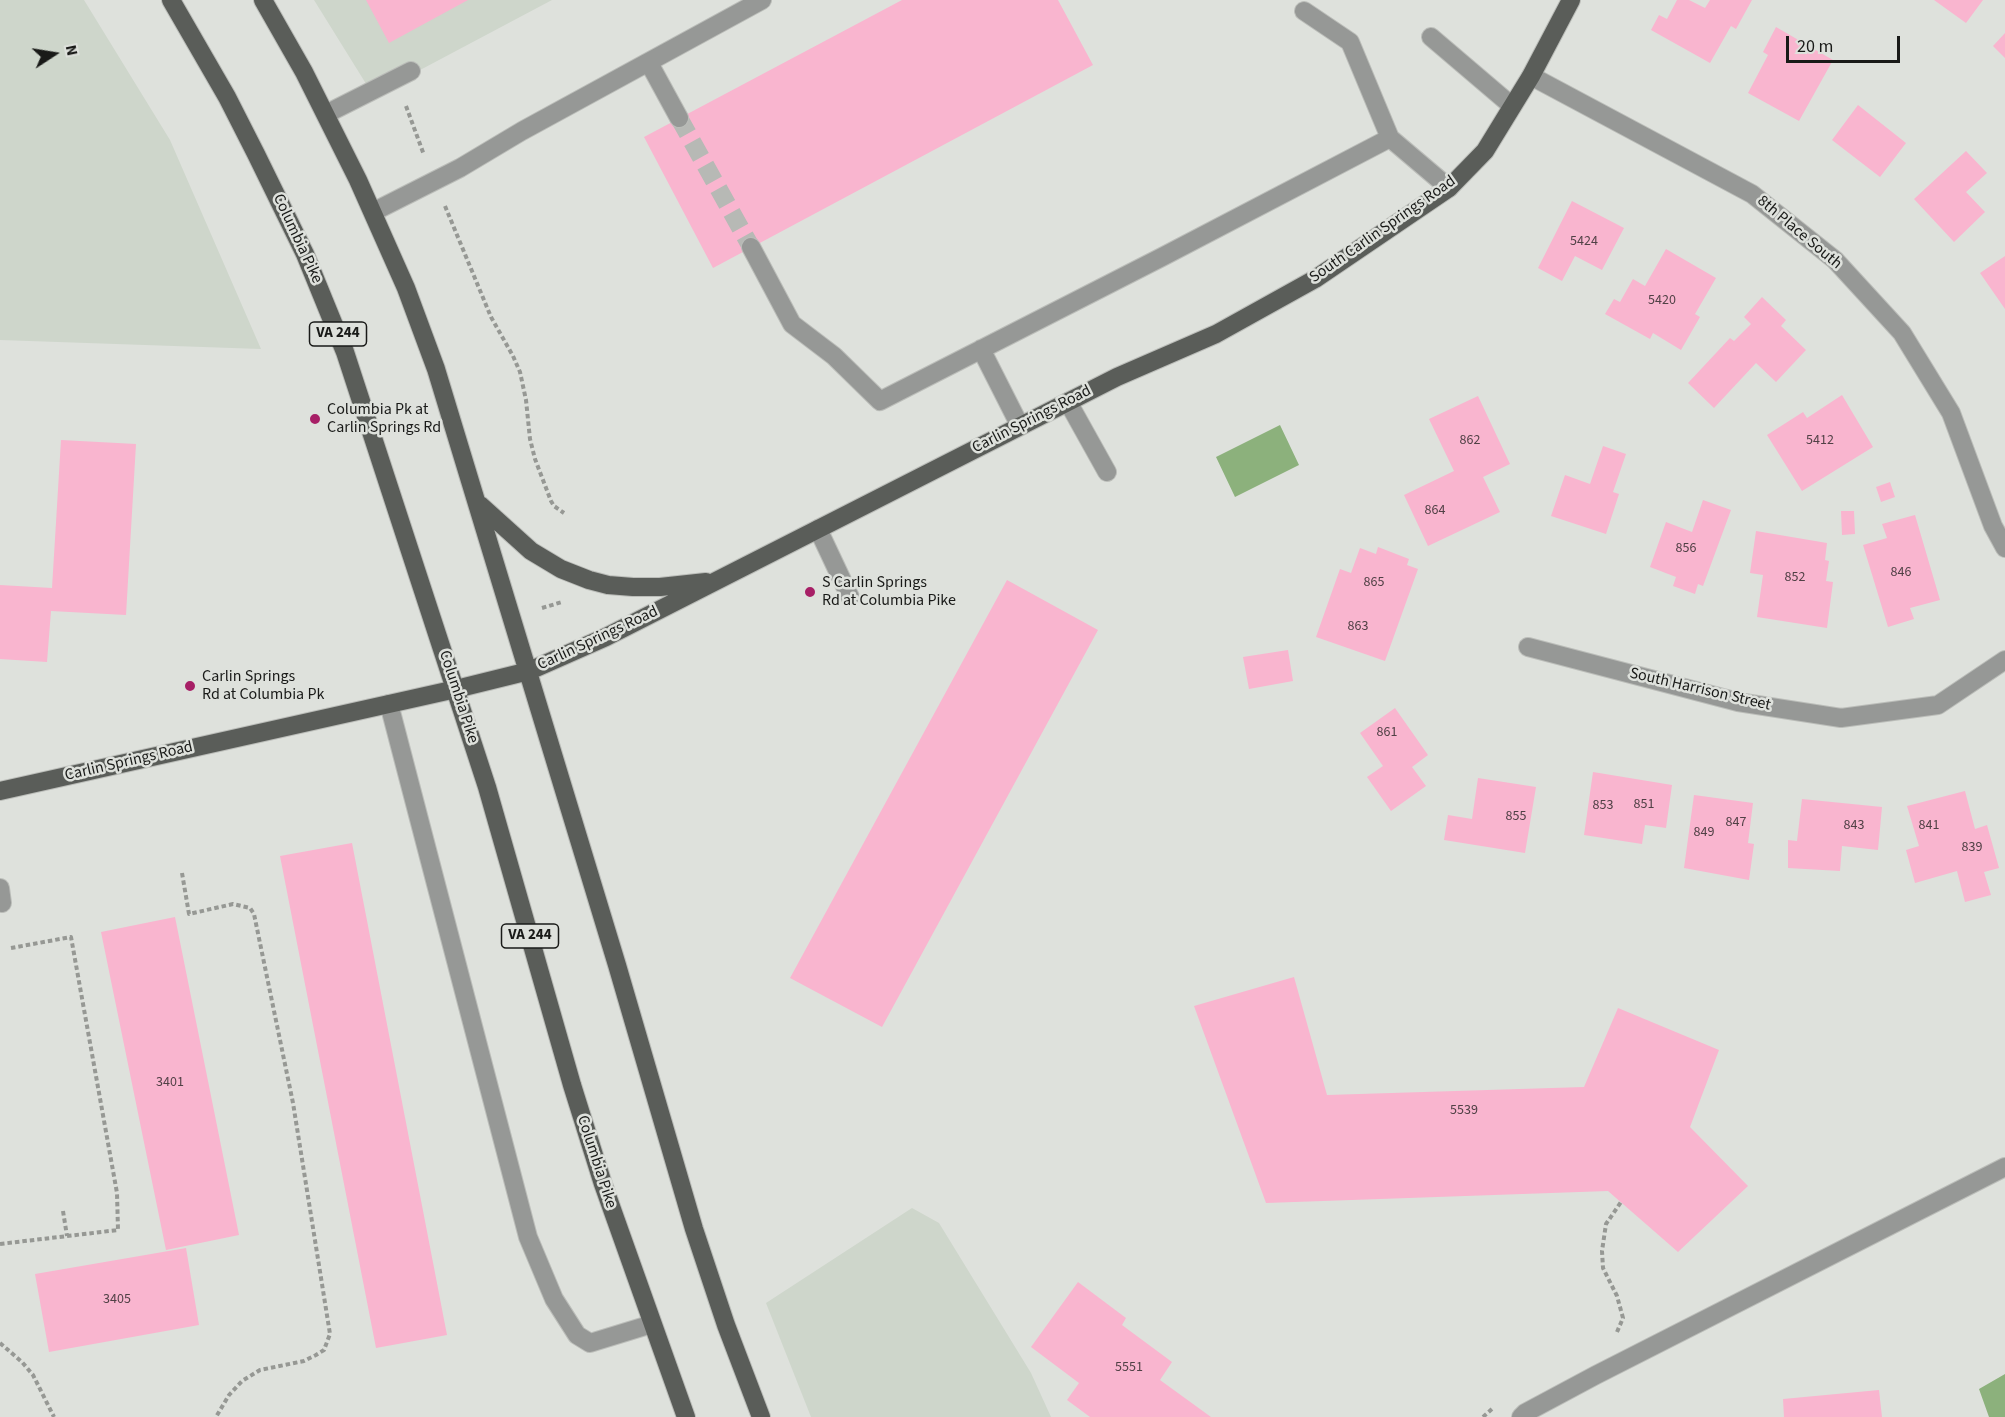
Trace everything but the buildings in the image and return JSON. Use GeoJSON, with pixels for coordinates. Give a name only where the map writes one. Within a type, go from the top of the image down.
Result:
{"type":"FeatureCollection","features":[{"type":"Feature","properties":{"kind":"main road","name":"Columbia Pike"},"geometry":{"type":"LineString","coordinates":[[171,0],[228,97],[314,274],[362,401],[487,788],[572,1085],[603,1184],[686,1417]]}},
{"type":"Feature","properties":{"kind":"main road"},"geometry":{"type":"LineString","coordinates":[[263,0],[326,114],[373,212],[406,288],[433,359],[529,671],[709,1276],[761,1417]]}},
{"type":"Feature","properties":{"kind":"main road","name":"South Carlin Springs Road"},"geometry":{"type":"LineString","coordinates":[[1118,377],[1216,334],[1315,279],[1449,188],[1485,151],[1531,76],[1571,0]]}},
{"type":"Feature","properties":{"kind":"main road","name":"Carlin Springs Road"},"geometry":{"type":"LineString","coordinates":[[0,791],[529,671],[596,642],[1118,377]]}},
{"type":"Feature","properties":{"kind":"main road"},"geometry":{"type":"LineString","coordinates":[[478,504],[531,550],[561,569],[589,580],[608,585],[633,587],[716,581]]}},
{"type":"Feature","properties":{"kind":"street"},"geometry":{"type":"LineString","coordinates":[[373,212],[460,168],[522,131],[762,0]]}},
{"type":"Feature","properties":{"kind":"street"},"geometry":{"type":"LineString","coordinates":[[1304,11],[1350,42],[1390,138],[1449,188]]}},
{"type":"Feature","properties":{"kind":"street"},"geometry":{"type":"LineString","coordinates":[[1431,37],[1512,106]]}},
{"type":"Feature","properties":{"kind":"street"},"geometry":{"type":"LineString","coordinates":[[649,63],[679,118]]}},
{"type":"Feature","properties":{"kind":"street"},"geometry":{"type":"LineString","coordinates":[[326,114],[411,71]]}},
{"type":"Feature","properties":{"kind":"street","name":"8th Place South"},"geometry":{"type":"LineString","coordinates":[[1531,76],[1752,194],[1835,260],[1902,333],[1951,413],[1993,526],[2005,548]]}},
{"type":"Feature","properties":{"kind":"street"},"geometry":{"type":"LineString","coordinates":[[751,247],[792,324],[834,357],[880,401],[1390,138]]}},
{"type":"Feature","properties":{"kind":"street"},"geometry":{"type":"LineString","coordinates":[[981,349],[1020,426]]}},
{"type":"Feature","properties":{"kind":"street"},"geometry":{"type":"LineString","coordinates":[[1068,402],[1107,472]]}},
{"type":"Feature","properties":{"kind":"street"},"geometry":{"type":"LineString","coordinates":[[818,529],[850,597]]}},
{"type":"Feature","properties":{"kind":"street","name":"South Harrison Street"},"geometry":{"type":"LineString","coordinates":[[1528,647],[1738,702],[1841,718],[1938,705],[2005,660]]}},
{"type":"Feature","properties":{"kind":"street"},"geometry":{"type":"LineString","coordinates":[[389,704],[528,1237],[554,1299],[577,1335],[590,1343],[651,1324]]}},
{"type":"Feature","properties":{"kind":"street"},"geometry":{"type":"LineString","coordinates":[[1521,1417],[1628,1359],[2005,1167]]}},
{"type":"Feature","properties":{"kind":"path"},"geometry":{"type":"LineString","coordinates":[[404,99],[424,157]]}},
{"type":"Feature","properties":{"kind":"path"},"geometry":{"type":"LineString","coordinates":[[444,206],[491,317],[520,372],[535,459],[550,501],[564,513]]}},
{"type":"Feature","properties":{"kind":"path"},"geometry":{"type":"LineString","coordinates":[[542,608],[568,600]]}},
{"type":"Feature","properties":{"kind":"path"},"geometry":{"type":"LineString","coordinates":[[182,873],[189,914],[233,904],[250,908],[254,914],[293,1103],[330,1334],[324,1350],[316,1355],[304,1361],[260,1370],[242,1381],[229,1395],[216,1417]]}},
{"type":"Feature","properties":{"kind":"path"},"geometry":{"type":"LineString","coordinates":[[0,1244],[118,1230],[117,1192],[71,937],[11,948]]}},
{"type":"Feature","properties":{"kind":"path"},"geometry":{"type":"LineString","coordinates":[[1615,1336],[1623,1318],[1617,1296],[1603,1268],[1602,1251],[1606,1224],[1621,1202]]}},
{"type":"Feature","properties":{"kind":"path"},"geometry":{"type":"LineString","coordinates":[[63,1211],[67,1236]]}},
{"type":"Feature","properties":{"kind":"path"},"geometry":{"type":"LineString","coordinates":[[0,1343],[33,1375],[54,1417]]}},
{"type":"Feature","properties":{"kind":"path"},"geometry":{"type":"LineString","coordinates":[[1482,1417],[1498,1404]]}},
{"type":"Feature","properties":{"kind":"shaded area"},"geometry":{"type":"Polygon","coordinates":[[[0,0],[84,0],[170,140],[261,349],[0,340],[0,0]]]}},
{"type":"Feature","properties":{"kind":"shaded area"},"geometry":{"type":"Polygon","coordinates":[[[314,0],[552,0],[373,95],[314,0]]]}},
{"type":"Feature","properties":{"kind":"shaded area"},"geometry":{"type":"Polygon","coordinates":[[[1280,425],[1299,465],[1235,497],[1216,457],[1280,425]]]}},
{"type":"Feature","properties":{"kind":"shaded area"},"geometry":{"type":"Polygon","coordinates":[[[912,1208],[939,1223],[1031,1373],[1051,1417],[811,1417],[766,1303],[912,1208]]]}},
{"type":"Feature","properties":{"kind":"shaded area"},"geometry":{"type":"Polygon","coordinates":[[[2005,1374],[2005,1417],[1989,1417],[1979,1389],[2005,1374]]]}},
{"type":"Feature","properties":{"kind":"tunnel"},"geometry":{"type":"LineString","coordinates":[[679,118],[751,247]]}},
{"type":"Feature","properties":{"kind":"place","name":"Columbia Pk at Carlin Springs Rd"},"geometry":{"type":"Point","coordinates":[315,419]}},
{"type":"Feature","properties":{"kind":"place","name":"S Carlin Springs Rd at Columbia Pike"},"geometry":{"type":"Point","coordinates":[810,592]}},
{"type":"Feature","properties":{"kind":"place","name":"Carlin Springs Rd at Columbia Pk"},"geometry":{"type":"Point","coordinates":[190,686]}}]}
